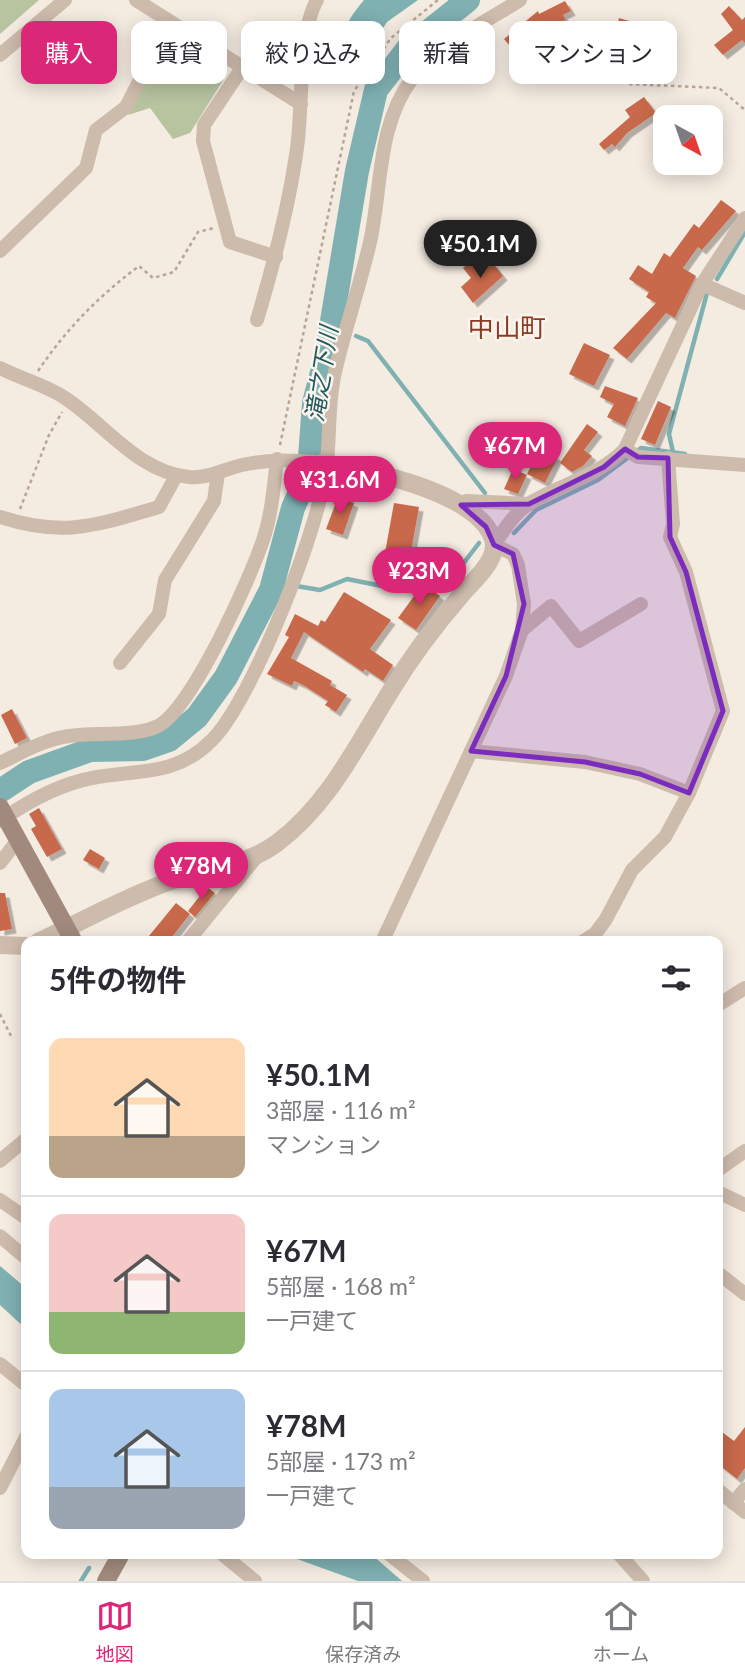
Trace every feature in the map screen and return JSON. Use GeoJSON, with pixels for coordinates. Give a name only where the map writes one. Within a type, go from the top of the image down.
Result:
{"type":"FeatureCollection","features":[{"type":"Feature","properties":{"kind":"main road"},"geometry":{"type":"LineString","coordinates":[[2,814],[70,935]]}},
{"type":"Feature","properties":{"kind":"main road"},"geometry":{"type":"LineString","coordinates":[[106,1581],[118,1559]]}},
{"type":"Feature","properties":{"kind":"street"},"geometry":{"type":"LineString","coordinates":[[0,55],[65,0]]}},
{"type":"Feature","properties":{"kind":"street"},"geometry":{"type":"LineString","coordinates":[[136,0],[168,21]]}},
{"type":"Feature","properties":{"kind":"street"},"geometry":{"type":"LineString","coordinates":[[257,320],[276,257],[298,146],[306,39],[317,0]]}},
{"type":"Feature","properties":{"kind":"street"},"geometry":{"type":"LineString","coordinates":[[2,814],[91,778],[156,772],[198,752],[227,722],[250,684],[294,577],[325,463],[326,433],[335,374],[370,242],[387,136],[397,102],[413,77],[428,62],[520,0]]}},
{"type":"Feature","properties":{"kind":"street"},"geometry":{"type":"LineString","coordinates":[[241,70],[204,125],[203,141],[230,242],[276,257]]}},
{"type":"Feature","properties":{"kind":"street"},"geometry":{"type":"LineString","coordinates":[[2,246],[86,168],[96,130],[126,107],[138,84]]}},
{"type":"Feature","properties":{"kind":"street"},"geometry":{"type":"LineString","coordinates":[[268,84],[301,104]]}},
{"type":"Feature","properties":{"kind":"street"},"geometry":{"type":"LineString","coordinates":[[631,453],[702,284],[745,218]]}},
{"type":"Feature","properties":{"kind":"street"},"geometry":{"type":"LineString","coordinates":[[702,284],[745,303]]}},
{"type":"Feature","properties":{"kind":"street"},"geometry":{"type":"LineString","coordinates":[[0,368],[69,400],[136,456],[176,476],[193,478],[218,474],[238,466],[282,459],[325,463],[386,476],[461,505],[486,527],[494,545],[513,554],[518,565],[524,604],[522,630],[506,676],[385,936]]}},
{"type":"Feature","properties":{"kind":"street"},"geometry":{"type":"LineString","coordinates":[[192,936],[258,855],[297,825],[332,786],[414,656],[487,565],[494,545],[507,525],[529,504],[631,453],[745,465]]}},
{"type":"Feature","properties":{"kind":"street"},"geometry":{"type":"LineString","coordinates":[[591,936],[606,919],[632,870],[665,837],[689,793],[723,711],[686,572],[670,537],[673,524],[668,458]]}},
{"type":"Feature","properties":{"kind":"street"},"geometry":{"type":"LineString","coordinates":[[0,763],[66,736],[128,732],[158,726],[173,713],[195,683],[225,626],[263,539],[282,459]]}},
{"type":"Feature","properties":{"kind":"street"},"geometry":{"type":"LineString","coordinates":[[120,663],[159,614],[165,580],[214,501],[218,474]]}},
{"type":"Feature","properties":{"kind":"street"},"geometry":{"type":"LineString","coordinates":[[0,517],[51,530],[88,528],[159,507],[176,476]]}},
{"type":"Feature","properties":{"kind":"street"},"geometry":{"type":"LineString","coordinates":[[461,505],[466,501],[529,504]]}},
{"type":"Feature","properties":{"kind":"street"},"geometry":{"type":"LineString","coordinates":[[522,630],[551,606],[579,641],[640,604]]}},
{"type":"Feature","properties":{"kind":"street"},"geometry":{"type":"LineString","coordinates":[[471,751],[585,762],[640,774],[689,793]]}},
{"type":"Feature","properties":{"kind":"street"},"geometry":{"type":"LineString","coordinates":[[0,863],[18,840]]}},
{"type":"Feature","properties":{"kind":"street"},"geometry":{"type":"LineString","coordinates":[[70,935],[169,881],[258,855]]}},
{"type":"Feature","properties":{"kind":"street"},"geometry":{"type":"LineString","coordinates":[[0,945],[21,946]]}},
{"type":"Feature","properties":{"kind":"street"},"geometry":{"type":"LineString","coordinates":[[723,1002],[745,988]]}},
{"type":"Feature","properties":{"kind":"street"},"geometry":{"type":"LineString","coordinates":[[0,1161],[21,1143]]}},
{"type":"Feature","properties":{"kind":"street"},"geometry":{"type":"LineString","coordinates":[[723,1166],[745,1151]]}},
{"type":"Feature","properties":{"kind":"street"},"geometry":{"type":"LineString","coordinates":[[723,1194],[745,1205]]}},
{"type":"Feature","properties":{"kind":"street"},"geometry":{"type":"LineString","coordinates":[[0,1200],[21,1215]]}},
{"type":"Feature","properties":{"kind":"street"},"geometry":{"type":"LineString","coordinates":[[0,1236],[21,1254]]}},
{"type":"Feature","properties":{"kind":"street"},"geometry":{"type":"LineString","coordinates":[[723,1277],[745,1294]]}},
{"type":"Feature","properties":{"kind":"street"},"geometry":{"type":"LineString","coordinates":[[0,1364],[21,1381]]}},
{"type":"Feature","properties":{"kind":"street"},"geometry":{"type":"LineString","coordinates":[[0,1488],[21,1447]]}},
{"type":"Feature","properties":{"kind":"street"},"geometry":{"type":"LineString","coordinates":[[723,1494],[739,1507],[745,1489]]}},
{"type":"Feature","properties":{"kind":"street"},"geometry":{"type":"LineString","coordinates":[[227,1559],[247,1578]]}},
{"type":"Feature","properties":{"kind":"street"},"geometry":{"type":"LineString","coordinates":[[245,1559],[247,1578]]}},
{"type":"Feature","properties":{"kind":"street"},"geometry":{"type":"LineString","coordinates":[[395,1559],[423,1581]]}},
{"type":"Feature","properties":{"kind":"street"},"geometry":{"type":"LineString","coordinates":[[623,1559],[643,1581]]}},
{"type":"Feature","properties":{"kind":"path"},"geometry":{"type":"LineString","coordinates":[[282,459],[354,91],[391,38],[438,0]]}},
{"type":"Feature","properties":{"kind":"path"},"geometry":{"type":"LineString","coordinates":[[629,84],[719,88],[745,110]]}},
{"type":"Feature","properties":{"kind":"path"},"geometry":{"type":"LineString","coordinates":[[32,381],[64,333],[114,285],[139,267],[153,278],[173,272],[198,232],[224,225]]}},
{"type":"Feature","properties":{"kind":"path"},"geometry":{"type":"LineString","coordinates":[[16,522],[49,435],[69,400]]}},
{"type":"Feature","properties":{"kind":"path"},"geometry":{"type":"LineString","coordinates":[[0,1014],[11,1036]]}},
{"type":"Feature","properties":{"kind":"highlighted area"},"geometry":{"type":"Polygon","coordinates":[[[625,449],[638,457],[668,458],[670,537],[686,572],[723,711],[689,793],[640,774],[585,762],[471,751],[506,676],[524,604],[513,554],[494,545],[486,527],[461,505],[529,504],[604,467],[625,449]]]}},
{"type":"Feature","properties":{"kind":"green space"},"geometry":{"type":"Polygon","coordinates":[[[0,0],[39,0],[0,34],[0,0]]]}},
{"type":"Feature","properties":{"kind":"green space"},"geometry":{"type":"Polygon","coordinates":[[[144,84],[221,84],[190,133],[173,139],[150,108],[128,115],[144,84]]]}},
{"type":"Feature","properties":{"kind":"water"},"geometry":{"type":"Polygon","coordinates":[[[364,0],[418,0],[385,25],[385,21],[349,21],[364,0]]]}},
{"type":"Feature","properties":{"kind":"water"},"geometry":{"type":"Polygon","coordinates":[[[0,1266],[21,1284],[21,1324],[0,1305],[0,1266]]]}},
{"type":"Feature","properties":{"kind":"water"},"geometry":{"type":"Polygon","coordinates":[[[297,1559],[377,1559],[402,1581],[358,1581],[297,1559]]]}},
{"type":"Feature","properties":{"kind":"building"},"geometry":{"type":"Polygon","coordinates":[[[565,1],[571,11],[563,15],[566,20],[564,21],[526,21],[538,11],[539,14],[565,1]]]}},
{"type":"Feature","properties":{"kind":"building"},"geometry":{"type":"Polygon","coordinates":[[[729,6],[742,20],[745,17],[745,43],[742,40],[723,55],[714,45],[733,30],[721,14],[729,6]]]}},
{"type":"Feature","properties":{"kind":"building"},"geometry":{"type":"Polygon","coordinates":[[[644,97],[653,109],[653,115],[627,133],[615,147],[612,144],[604,150],[599,144],[630,117],[625,110],[644,97]]]}},
{"type":"Feature","properties":{"kind":"building"},"geometry":{"type":"Polygon","coordinates":[[[721,200],[736,211],[702,250],[698,247],[683,268],[696,276],[675,318],[666,313],[627,359],[613,348],[656,303],[646,297],[649,292],[629,279],[638,265],[652,274],[664,253],[670,257],[694,224],[699,228],[721,200]]]}},
{"type":"Feature","properties":{"kind":"building"},"geometry":{"type":"Polygon","coordinates":[[[473,260],[481,270],[492,262],[503,276],[473,303],[461,287],[471,278],[463,268],[473,260]]]}},
{"type":"Feature","properties":{"kind":"building"},"geometry":{"type":"Polygon","coordinates":[[[584,343],[610,355],[594,386],[569,374],[584,343]]]}},
{"type":"Feature","properties":{"kind":"building"},"geometry":{"type":"Polygon","coordinates":[[[605,386],[638,398],[625,426],[607,417],[614,404],[600,397],[605,386]]]}},
{"type":"Feature","properties":{"kind":"building"},"geometry":{"type":"Polygon","coordinates":[[[658,401],[671,407],[655,445],[641,439],[658,401]]]}},
{"type":"Feature","properties":{"kind":"building"},"geometry":{"type":"Polygon","coordinates":[[[587,424],[598,432],[584,450],[592,456],[583,466],[572,472],[560,463],[587,424]]]}},
{"type":"Feature","properties":{"kind":"building"},"geometry":{"type":"Polygon","coordinates":[[[540,448],[558,457],[545,483],[527,474],[540,448]]]}},
{"type":"Feature","properties":{"kind":"building"},"geometry":{"type":"Polygon","coordinates":[[[513,469],[527,475],[518,494],[504,489],[513,469]]]}},
{"type":"Feature","properties":{"kind":"building"},"geometry":{"type":"Polygon","coordinates":[[[338,497],[354,503],[343,535],[326,529],[338,497]]]}},
{"type":"Feature","properties":{"kind":"building"},"geometry":{"type":"Polygon","coordinates":[[[394,503],[419,507],[410,558],[385,553],[394,503]]]}},
{"type":"Feature","properties":{"kind":"building"},"geometry":{"type":"Polygon","coordinates":[[[423,584],[440,596],[416,630],[398,618],[423,584]]]}},
{"type":"Feature","properties":{"kind":"building"},"geometry":{"type":"Polygon","coordinates":[[[344,592],[391,620],[370,649],[393,665],[383,681],[365,669],[363,672],[304,632],[291,658],[332,681],[330,685],[347,695],[336,712],[325,705],[328,701],[303,685],[294,681],[292,686],[267,674],[289,637],[285,635],[295,614],[318,626],[321,620],[325,622],[344,592]]]}},
{"type":"Feature","properties":{"kind":"building"},"geometry":{"type":"Polygon","coordinates":[[[12,709],[27,738],[15,744],[1,715],[12,709]]]}},
{"type":"Feature","properties":{"kind":"building"},"geometry":{"type":"Polygon","coordinates":[[[39,808],[62,849],[47,857],[31,829],[36,826],[29,814],[39,808]]]}},
{"type":"Feature","properties":{"kind":"building"},"geometry":{"type":"Polygon","coordinates":[[[90,849],[105,858],[99,869],[83,860],[90,849]]]}},
{"type":"Feature","properties":{"kind":"building"},"geometry":{"type":"Polygon","coordinates":[[[207,887],[215,893],[195,917],[188,911],[207,887]]]}},
{"type":"Feature","properties":{"kind":"building"},"geometry":{"type":"Polygon","coordinates":[[[0,893],[5,893],[12,929],[0,931],[0,893]]]}},
{"type":"Feature","properties":{"kind":"building"},"geometry":{"type":"Polygon","coordinates":[[[176,903],[190,914],[173,936],[149,936],[176,903]]]}},
{"type":"Feature","properties":{"kind":"building"},"geometry":{"type":"Polygon","coordinates":[[[745,1427],[745,1468],[737,1479],[723,1468],[723,1433],[734,1441],[745,1427]]]}},
{"type":"Feature","properties":{"kind":"waterway","name":"滝之下川"},"geometry":{"type":"LineString","coordinates":[[0,791],[29,772],[90,750],[143,749],[169,740],[197,717],[226,677],[271,590],[293,508],[309,471],[314,403],[326,357],[357,171],[376,90],[409,47],[468,0]]}},
{"type":"Feature","properties":{"kind":"waterway"},"geometry":{"type":"LineString","coordinates":[[717,279],[745,232]]}},
{"type":"Feature","properties":{"kind":"waterway"},"geometry":{"type":"LineString","coordinates":[[673,452],[669,434],[707,293]]}},
{"type":"Feature","properties":{"kind":"waterway","name":"滝之下川"},"geometry":{"type":"LineString","coordinates":[[331,328],[335,330]]}},
{"type":"Feature","properties":{"kind":"waterway"},"geometry":{"type":"LineString","coordinates":[[356,336],[368,341],[485,493]]}},
{"type":"Feature","properties":{"kind":"waterway"},"geometry":{"type":"LineString","coordinates":[[514,533],[536,510],[598,480],[641,448],[685,454]]}},
{"type":"Feature","properties":{"kind":"waterway"},"geometry":{"type":"LineString","coordinates":[[273,582],[320,590],[347,579],[382,586],[407,574],[456,573],[479,543]]}},
{"type":"Feature","properties":{"kind":"waterway"},"geometry":{"type":"LineString","coordinates":[[81,1581],[89,1568]]}},
{"type":"Feature","properties":{"kind":"district","name":"中山町"},"geometry":{"type":"Point","coordinates":[507,328]}}]}
